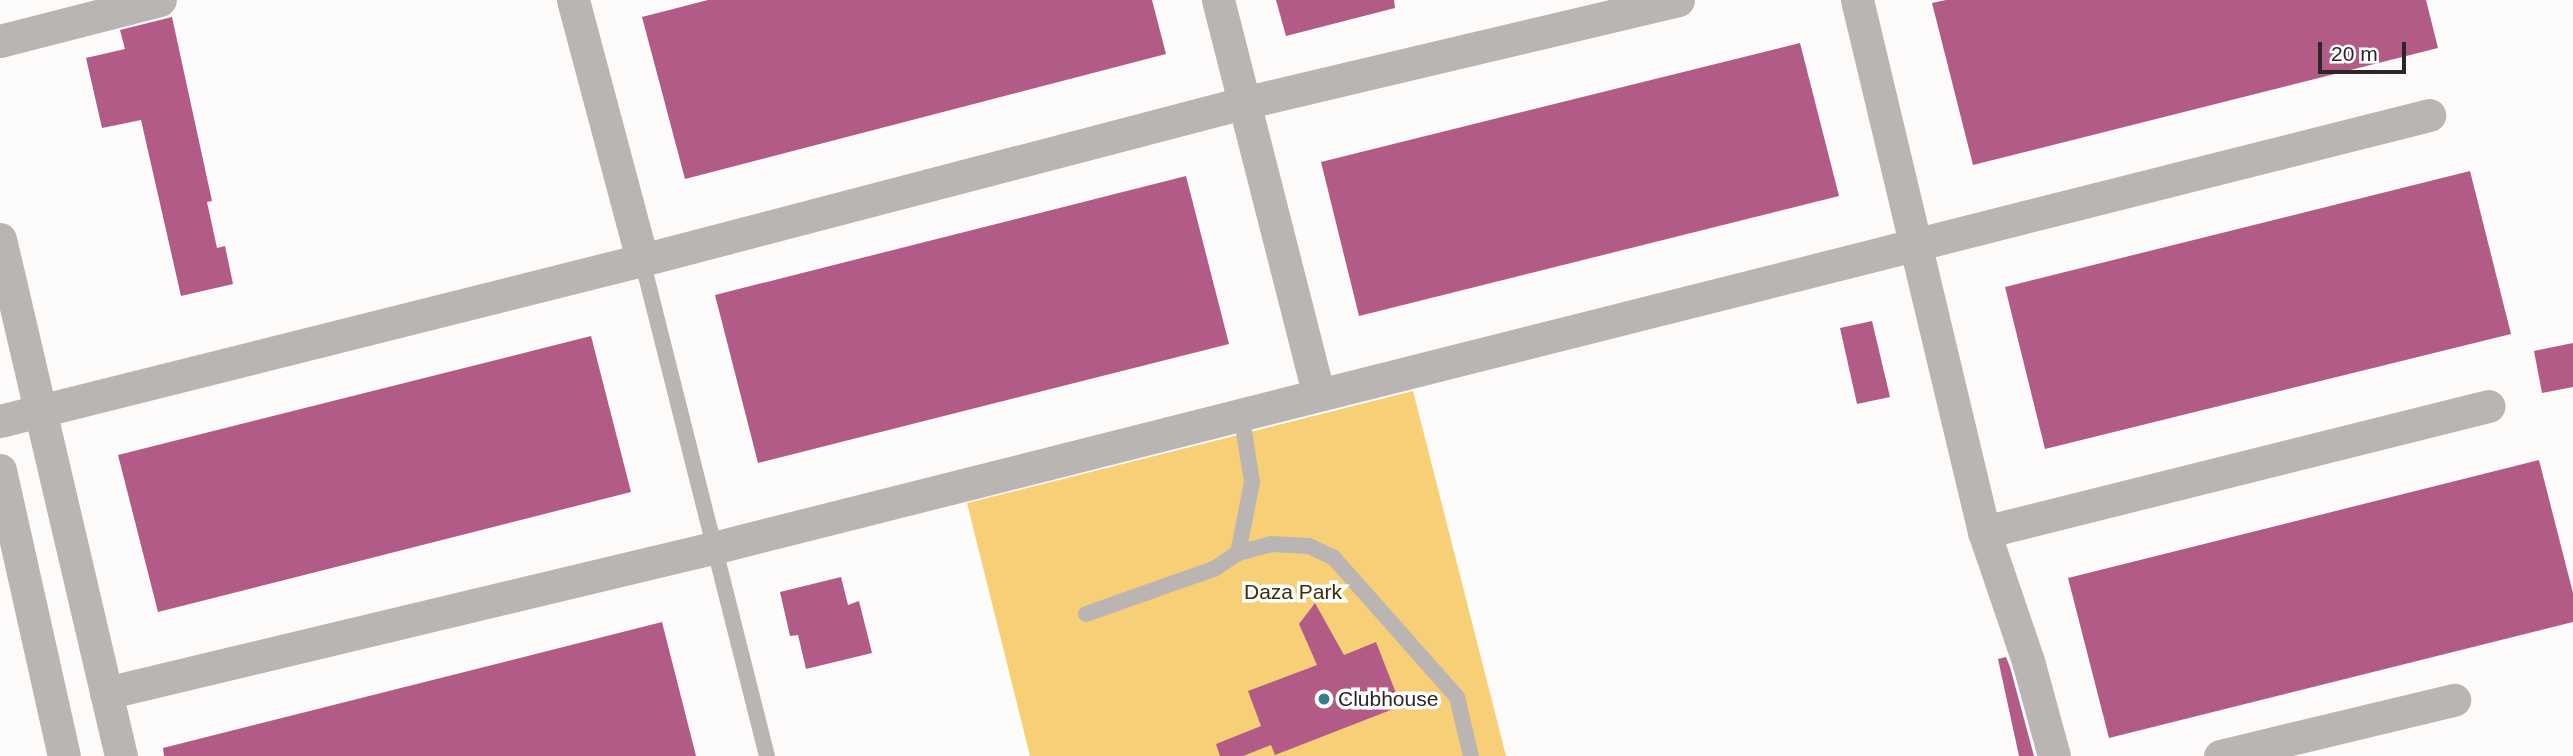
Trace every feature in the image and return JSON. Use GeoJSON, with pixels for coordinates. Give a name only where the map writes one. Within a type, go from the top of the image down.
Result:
{"type":"FeatureCollection","features":[{"type":"Feature","properties":{"kind":"street"},"geometry":{"type":"LineString","coordinates":[[0,41],[160,0]]}},
{"type":"Feature","properties":{"kind":"street"},"geometry":{"type":"LineString","coordinates":[[573,0],[642,260]]}},
{"type":"Feature","properties":{"kind":"street"},"geometry":{"type":"LineString","coordinates":[[1218,0],[1318,393]]}},
{"type":"Feature","properties":{"kind":"street"},"geometry":{"type":"LineString","coordinates":[[0,421],[41,413],[642,260],[1243,103],[1678,0]]}},
{"type":"Feature","properties":{"kind":"street"},"geometry":{"type":"LineString","coordinates":[[1857,0],[1984,533],[2028,661],[2054,756]]}},
{"type":"Feature","properties":{"kind":"street"},"geometry":{"type":"LineString","coordinates":[[106,693],[717,547],[1318,393],[1916,248],[2429,115]]}},
{"type":"Feature","properties":{"kind":"street"},"geometry":{"type":"LineString","coordinates":[[0,239],[121,756]]}},
{"type":"Feature","properties":{"kind":"street"},"geometry":{"type":"LineString","coordinates":[[1984,533],[2489,406]]}},
{"type":"Feature","properties":{"kind":"street"},"geometry":{"type":"LineString","coordinates":[[0,470],[64,756]]}},
{"type":"Feature","properties":{"kind":"street"},"geometry":{"type":"LineString","coordinates":[[2220,756],[2454,699]]}},
{"type":"Feature","properties":{"kind":"lane"},"geometry":{"type":"LineString","coordinates":[[642,260],[717,547],[767,756]]}},
{"type":"Feature","properties":{"kind":"lane"},"geometry":{"type":"LineString","coordinates":[[1238,553],[1252,482],[1241,413]]}},
{"type":"Feature","properties":{"kind":"lane"},"geometry":{"type":"LineString","coordinates":[[1086,614],[1214,569],[1238,553],[1284,545],[1309,546],[1333,557],[1457,697],[1471,756]]}},
{"type":"Feature","properties":{"kind":"green space","name":"Daza Park"},"geometry":{"type":"Polygon","coordinates":[[[1413,391],[1506,756],[1030,756],[967,503],[1413,391]]]}},
{"type":"Feature","properties":{"kind":"building"},"geometry":{"type":"Polygon","coordinates":[[[708,0],[1152,0],[1166,54],[685,179],[642,17],[708,0]]]}},
{"type":"Feature","properties":{"kind":"building"},"geometry":{"type":"Polygon","coordinates":[[[1276,0],[1394,0],[1395,8],[1286,36],[1276,0]]]}},
{"type":"Feature","properties":{"kind":"building"},"geometry":{"type":"Polygon","coordinates":[[[1946,0],[2426,0],[2438,48],[1973,165],[1932,3],[1946,0]]]}},
{"type":"Feature","properties":{"kind":"building"},"geometry":{"type":"Polygon","coordinates":[[[172,17],[212,201],[207,202],[217,248],[225,246],[233,284],[181,296],[141,120],[102,128],[86,58],[125,49],[120,30],[172,17]]]}},
{"type":"Feature","properties":{"kind":"building"},"geometry":{"type":"Polygon","coordinates":[[[1800,43],[1839,196],[1359,316],[1321,162],[1800,43]]]}},
{"type":"Feature","properties":{"kind":"building"},"geometry":{"type":"Polygon","coordinates":[[[2470,171],[2511,334],[2045,449],[2005,287],[2470,171]]]}},
{"type":"Feature","properties":{"kind":"building"},"geometry":{"type":"Polygon","coordinates":[[[1186,176],[1229,344],[758,463],[715,295],[1186,176]]]}},
{"type":"Feature","properties":{"kind":"building"},"geometry":{"type":"Polygon","coordinates":[[[1872,321],[1890,397],[1857,404],[1840,328],[1872,321]]]}},
{"type":"Feature","properties":{"kind":"building"},"geometry":{"type":"Polygon","coordinates":[[[591,336],[631,492],[158,612],[118,455],[591,336]]]}},
{"type":"Feature","properties":{"kind":"building"},"geometry":{"type":"Polygon","coordinates":[[[2573,343],[2573,387],[2542,393],[2534,351],[2573,343]]]}},
{"type":"Feature","properties":{"kind":"building"},"geometry":{"type":"Polygon","coordinates":[[[2539,460],[2573,593],[2573,622],[2109,738],[2068,578],[2539,460]]]}},
{"type":"Feature","properties":{"kind":"building"},"geometry":{"type":"Polygon","coordinates":[[[841,577],[848,605],[859,601],[872,653],[806,669],[798,635],[790,636],[780,592],[841,577]]]}},
{"type":"Feature","properties":{"kind":"building","name":"Clubhouse"},"geometry":{"type":"Polygon","coordinates":[[[1315,603],[1344,655],[1376,642],[1401,706],[1275,755],[1271,745],[1243,756],[1220,756],[1216,744],[1261,726],[1248,691],[1317,665],[1299,624],[1315,603]]]}},
{"type":"Feature","properties":{"kind":"building"},"geometry":{"type":"Polygon","coordinates":[[[662,622],[696,756],[164,756],[163,748],[662,622]]]}},
{"type":"Feature","properties":{"kind":"building"},"geometry":{"type":"Polygon","coordinates":[[[2006,657],[2034,756],[2019,756],[1998,659],[2006,657]]]}},
{"type":"Feature","properties":{"kind":"place","name":"Clubhouse"},"geometry":{"type":"Point","coordinates":[1324,699]}}]}
